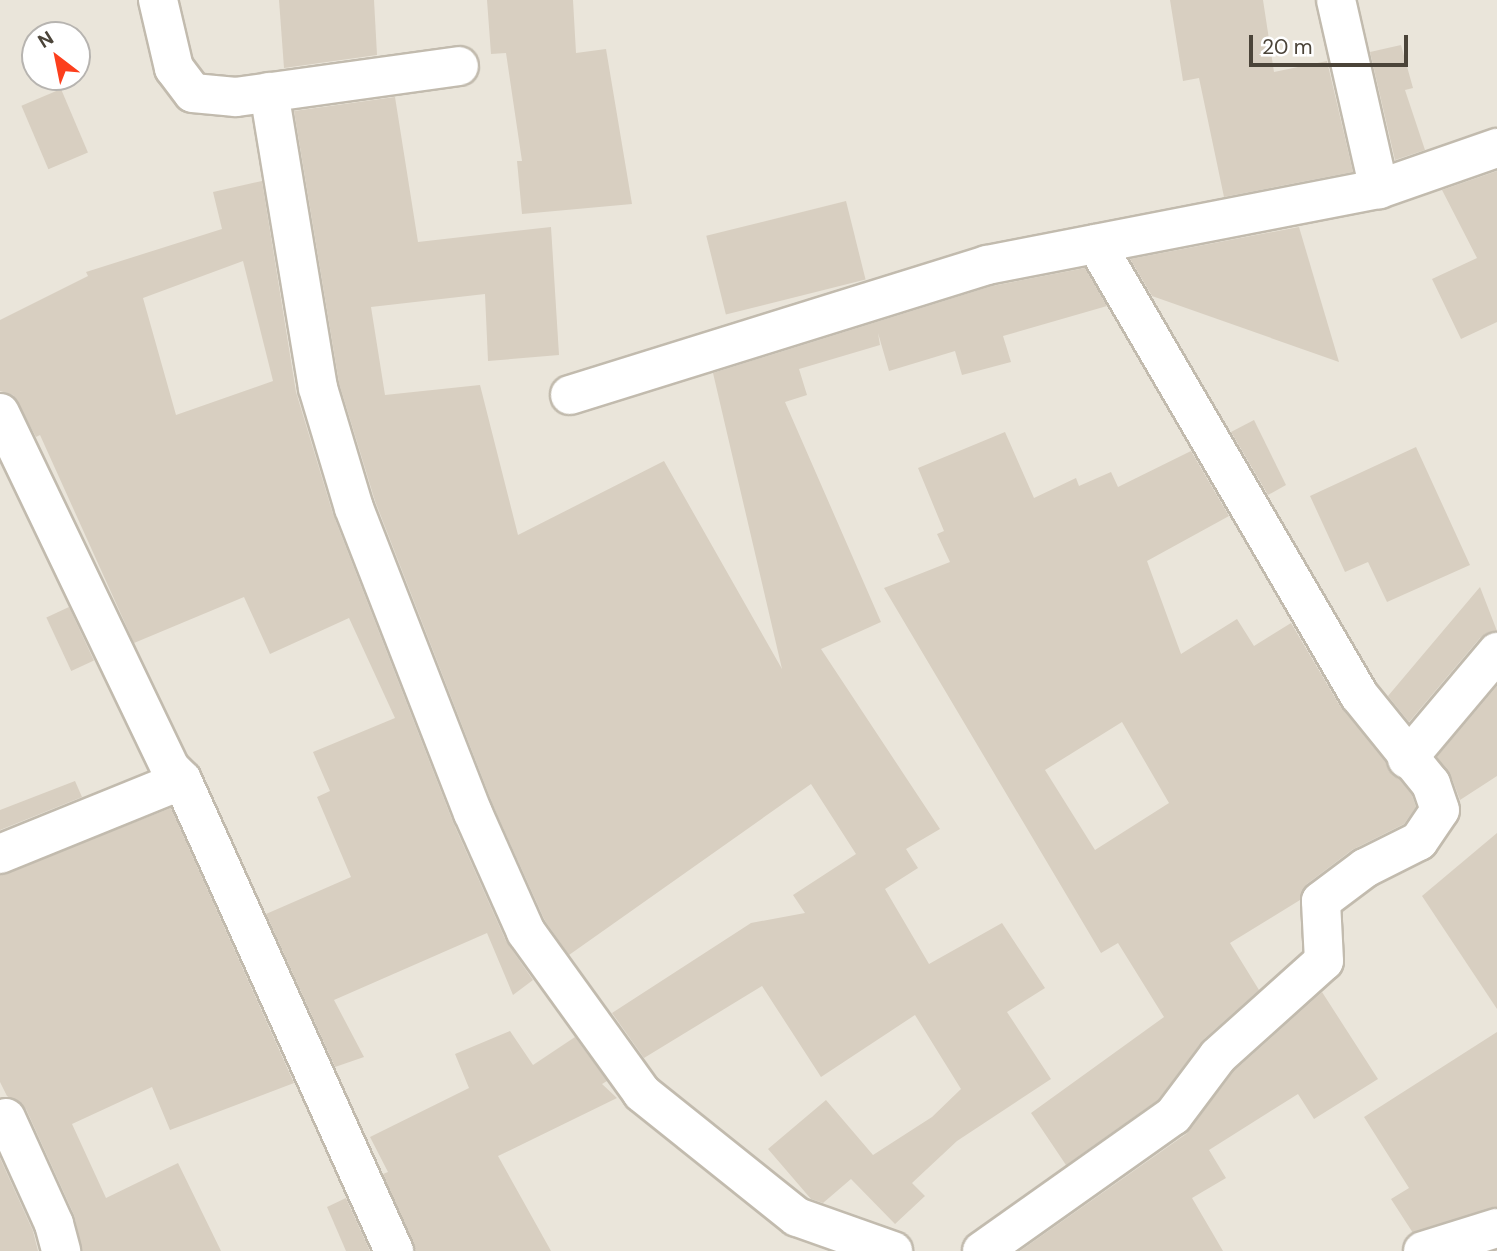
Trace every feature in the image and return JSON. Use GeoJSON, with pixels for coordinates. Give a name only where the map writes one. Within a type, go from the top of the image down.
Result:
{"type":"FeatureCollection","features":[{"type":"Feature","properties":{"kind":"street"},"geometry":{"type":"LineString","coordinates":[[158,0],[174,68],[193,93],[236,97],[459,65]]}},
{"type":"Feature","properties":{"kind":"street"},"geometry":{"type":"LineString","coordinates":[[1336,0],[1378,189]]}},
{"type":"Feature","properties":{"kind":"street"},"geometry":{"type":"LineString","coordinates":[[269,92],[318,388],[354,508],[473,813],[526,932],[642,1093],[797,1217],[893,1251]]}},
{"type":"Feature","properties":{"kind":"street"},"geometry":{"type":"LineString","coordinates":[[570,396],[987,265],[1378,189],[1497,148]]}},
{"type":"Feature","properties":{"kind":"street"},"geometry":{"type":"LineString","coordinates":[[982,1251],[1173,1116],[1218,1056],[1324,961],[1321,901],[1365,868],[1419,841],[1440,810],[1431,784],[1407,759],[1359,695],[1096,244]]}},
{"type":"Feature","properties":{"kind":"street"},"geometry":{"type":"LineString","coordinates":[[0,412],[170,768],[183,780],[394,1251]]}},
{"type":"Feature","properties":{"kind":"street"},"geometry":{"type":"LineString","coordinates":[[1407,759],[1497,652]]}},
{"type":"Feature","properties":{"kind":"street"},"geometry":{"type":"LineString","coordinates":[[0,854],[183,780]]}},
{"type":"Feature","properties":{"kind":"street"},"geometry":{"type":"LineString","coordinates":[[6,1118],[54,1224],[61,1251]]}},
{"type":"Feature","properties":{"kind":"street"},"geometry":{"type":"LineString","coordinates":[[1423,1251],[1497,1228]]}},
{"type":"Feature","properties":{"kind":"shaded area"},"geometry":{"type":"Polygon","coordinates":[[[0,0],[1497,0],[1497,1251],[0,1251],[0,0]]]}},
{"type":"Feature","properties":{"kind":"building"},"geometry":{"type":"Polygon","coordinates":[[[279,0],[374,0],[377,55],[284,68],[279,0]]]}},
{"type":"Feature","properties":{"kind":"building"},"geometry":{"type":"Polygon","coordinates":[[[487,0],[573,0],[576,53],[606,49],[632,204],[522,214],[517,161],[522,161],[506,53],[491,54],[487,0]]]}},
{"type":"Feature","properties":{"kind":"building"},"geometry":{"type":"Polygon","coordinates":[[[1170,0],[1263,0],[1274,72],[1327,61],[1353,172],[1224,197],[1199,78],[1183,81],[1170,0]]]}},
{"type":"Feature","properties":{"kind":"building"},"geometry":{"type":"Polygon","coordinates":[[[1401,45],[1413,88],[1405,90],[1425,150],[1395,160],[1370,52],[1401,45]]]}},
{"type":"Feature","properties":{"kind":"building"},"geometry":{"type":"Polygon","coordinates":[[[62,91],[88,153],[48,169],[21,106],[62,91]]]}},
{"type":"Feature","properties":{"kind":"building"},"geometry":{"type":"Polygon","coordinates":[[[395,97],[418,242],[551,227],[559,355],[488,361],[485,294],[371,307],[385,395],[480,385],[518,535],[664,461],[782,669],[713,373],[992,286],[1085,268],[1107,306],[1003,336],[1011,362],[962,375],[955,351],[889,371],[878,333],[880,345],[799,369],[807,395],[785,402],[881,622],[821,649],[940,829],[906,849],[918,868],[885,889],[929,964],[1002,923],[1045,988],[1007,1012],[1051,1079],[957,1141],[912,1183],[925,1196],[895,1224],[851,1179],[823,1203],[811,1199],[768,1149],[826,1100],[873,1155],[932,1117],[961,1089],[915,1015],[821,1077],[762,986],[644,1058],[612,1013],[751,923],[805,913],[793,895],[856,854],[811,784],[569,955],[545,921],[493,805],[375,501],[339,383],[294,111],[395,97]]]}},
{"type":"Feature","properties":{"kind":"building"},"geometry":{"type":"Polygon","coordinates":[[[1497,171],[1497,322],[1461,339],[1432,279],[1477,258],[1442,190],[1497,171]]]}},
{"type":"Feature","properties":{"kind":"building"},"geometry":{"type":"Polygon","coordinates":[[[262,181],[296,392],[333,514],[453,822],[506,941],[533,980],[513,995],[487,933],[334,1000],[364,1057],[335,1067],[266,914],[351,877],[317,797],[330,791],[313,752],[395,718],[349,618],[270,654],[244,597],[134,643],[40,435],[36,437],[13,395],[0,391],[0,320],[88,276],[86,272],[222,229],[213,192],[262,181]],[[243,261],[143,298],[176,415],[273,381],[243,261]]]}},
{"type":"Feature","properties":{"kind":"building"},"geometry":{"type":"Polygon","coordinates":[[[846,201],[866,280],[726,314],[706,236],[846,201]]]}},
{"type":"Feature","properties":{"kind":"building"},"geometry":{"type":"Polygon","coordinates":[[[1299,227],[1339,362],[1152,296],[1130,259],[1299,227]]]}},
{"type":"Feature","properties":{"kind":"building"},"geometry":{"type":"Polygon","coordinates":[[[1254,420],[1286,485],[1268,495],[1231,432],[1254,420]]]}},
{"type":"Feature","properties":{"kind":"building"},"geometry":{"type":"Polygon","coordinates":[[[1005,432],[1034,498],[1076,478],[1079,486],[1111,472],[1118,487],[1191,451],[1229,516],[1147,561],[1181,654],[1237,619],[1254,646],[1291,623],[1340,706],[1412,795],[1416,807],[1404,824],[1352,850],[1307,884],[1300,900],[1230,943],[1259,990],[1203,1040],[1158,1100],[1066,1165],[1031,1113],[1164,1017],[1118,943],[1101,953],[884,588],[950,562],[937,534],[944,531],[918,468],[1005,432]],[[1122,722],[1045,770],[1095,850],[1169,803],[1122,722]]]}},
{"type":"Feature","properties":{"kind":"building"},"geometry":{"type":"Polygon","coordinates":[[[1416,447],[1470,565],[1387,602],[1368,562],[1345,572],[1310,496],[1416,447]]]}},
{"type":"Feature","properties":{"kind":"building"},"geometry":{"type":"Polygon","coordinates":[[[1480,587],[1497,631],[1480,638],[1409,722],[1388,696],[1480,587]]]}},
{"type":"Feature","properties":{"kind":"building"},"geometry":{"type":"Polygon","coordinates":[[[69,607],[94,660],[71,671],[46,618],[69,607]]]}},
{"type":"Feature","properties":{"kind":"building"},"geometry":{"type":"Polygon","coordinates":[[[1497,686],[1497,776],[1460,800],[1451,776],[1437,757],[1497,686]]]}},
{"type":"Feature","properties":{"kind":"building"},"geometry":{"type":"Polygon","coordinates":[[[75,781],[82,797],[0,830],[0,810],[75,781]]]}},
{"type":"Feature","properties":{"kind":"building"},"geometry":{"type":"Polygon","coordinates":[[[171,808],[294,1083],[170,1130],[152,1087],[72,1124],[106,1198],[178,1163],[221,1251],[82,1251],[74,1215],[26,1109],[7,1096],[0,1082],[0,875],[171,808]]]}},
{"type":"Feature","properties":{"kind":"building"},"geometry":{"type":"Polygon","coordinates":[[[1497,833],[1497,1009],[1422,896],[1497,833]]]}},
{"type":"Feature","properties":{"kind":"building"},"geometry":{"type":"Polygon","coordinates":[[[1322,992],[1378,1079],[1314,1119],[1298,1094],[1209,1150],[1226,1178],[1192,1198],[1223,1251],[1020,1251],[1186,1134],[1234,1071],[1322,992]]]}},
{"type":"Feature","properties":{"kind":"building"},"geometry":{"type":"Polygon","coordinates":[[[510,1031],[533,1065],[575,1037],[607,1081],[602,1084],[617,1098],[498,1156],[551,1251],[416,1251],[383,1174],[388,1172],[370,1137],[469,1088],[455,1054],[510,1031]]]}},
{"type":"Feature","properties":{"kind":"building"},"geometry":{"type":"Polygon","coordinates":[[[1497,1032],[1497,1207],[1413,1233],[1391,1199],[1409,1188],[1364,1117],[1497,1032]]]}},
{"type":"Feature","properties":{"kind":"building"},"geometry":{"type":"Polygon","coordinates":[[[0,1158],[33,1231],[38,1251],[0,1251],[0,1158]]]}},
{"type":"Feature","properties":{"kind":"building"},"geometry":{"type":"Polygon","coordinates":[[[346,1198],[370,1251],[346,1251],[327,1207],[346,1198]]]}}]}
